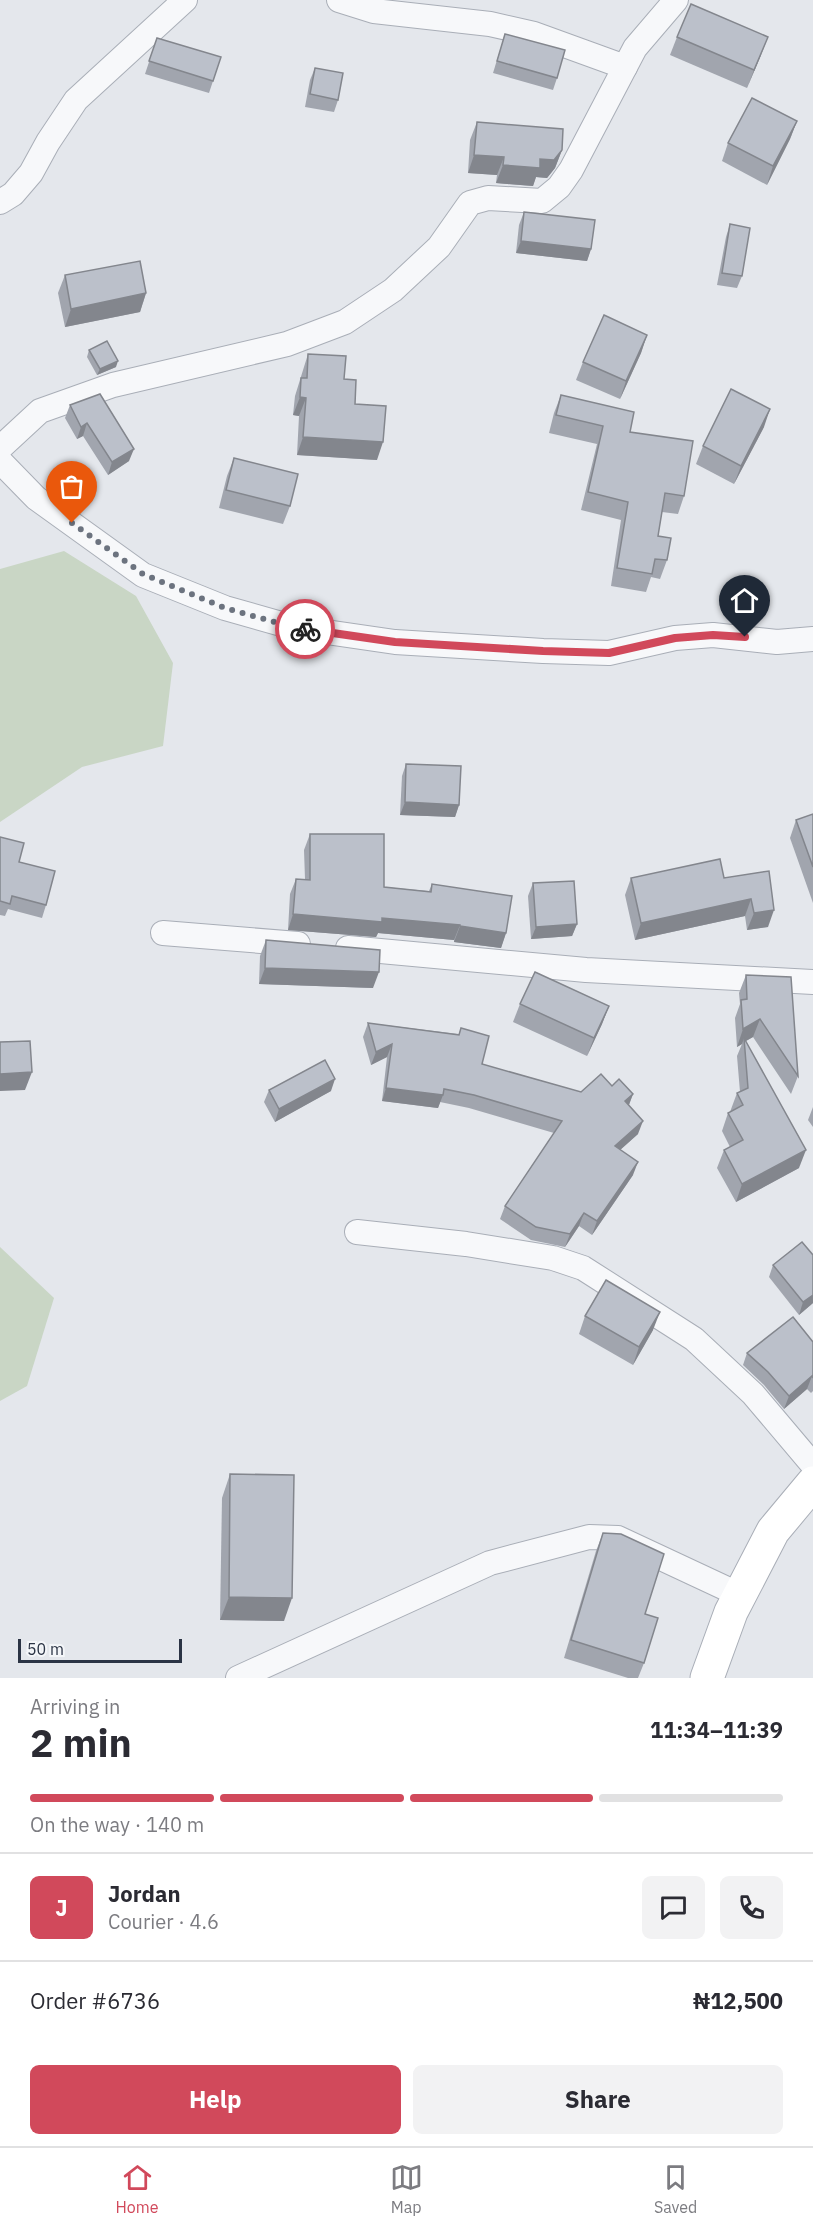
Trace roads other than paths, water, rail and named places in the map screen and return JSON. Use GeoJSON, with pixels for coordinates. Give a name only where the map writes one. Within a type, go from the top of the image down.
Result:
{"type":"FeatureCollection","features":[{"type":"Feature","properties":{"kind":"main road"},"geometry":{"type":"LineString","coordinates":[[706,1678],[731,1612],[773,1531],[813,1483]]}},
{"type":"Feature","properties":{"kind":"street"},"geometry":{"type":"LineString","coordinates":[[0,202],[13,194],[32,173],[48,142],[76,100],[185,0]]}},
{"type":"Feature","properties":{"kind":"street"},"geometry":{"type":"LineString","coordinates":[[339,0],[374,11],[490,24],[534,34],[625,67]]}},
{"type":"Feature","properties":{"kind":"street"},"geometry":{"type":"LineString","coordinates":[[0,448],[40,411],[113,386],[286,344],[345,322],[393,290],[439,247],[470,203],[488,198],[542,201],[559,187],[571,170],[634,48],[676,0]]}},
{"type":"Feature","properties":{"kind":"street"},"geometry":{"type":"LineString","coordinates":[[0,461],[36,498],[143,574],[225,608],[292,627],[395,642],[609,653],[675,638],[713,635],[777,642],[813,639]]}},
{"type":"Feature","properties":{"kind":"street"},"geometry":{"type":"LineString","coordinates":[[163,933],[586,970],[813,982]]}},
{"type":"Feature","properties":{"kind":"street"},"geometry":{"type":"LineString","coordinates":[[357,1232],[466,1244],[552,1258],[582,1268],[694,1339],[753,1394],[813,1465]]}},
{"type":"Feature","properties":{"kind":"street"},"geometry":{"type":"LineString","coordinates":[[238,1678],[490,1563],[589,1536],[618,1538],[740,1595]]}}]}
